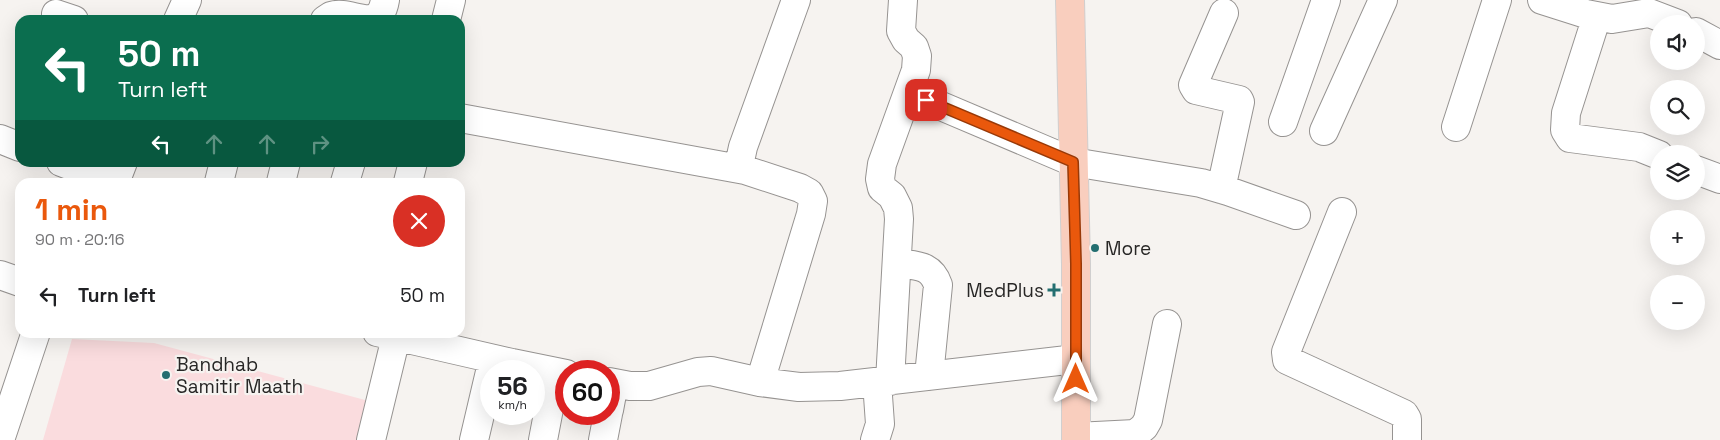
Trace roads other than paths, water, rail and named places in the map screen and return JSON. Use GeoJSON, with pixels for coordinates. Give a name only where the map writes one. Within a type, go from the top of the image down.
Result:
{"type":"FeatureCollection","features":[{"type":"Feature","properties":{"kind":"main road"},"geometry":{"type":"LineString","coordinates":[[1070,0],[1076,264],[1076,438]]}},
{"type":"Feature","properties":{"kind":"street"},"geometry":{"type":"LineString","coordinates":[[180,15],[187,0]]}},
{"type":"Feature","properties":{"kind":"street"},"geometry":{"type":"LineString","coordinates":[[378,15],[382,12],[385,0]]}},
{"type":"Feature","properties":{"kind":"street"},"geometry":{"type":"LineString","coordinates":[[447,15],[451,0]]}},
{"type":"Feature","properties":{"kind":"street"},"geometry":{"type":"LineString","coordinates":[[745,170],[740,161],[743,147],[796,0]]}},
{"type":"Feature","properties":{"kind":"street"},"geometry":{"type":"LineString","coordinates":[[875,440],[880,424],[900,219],[898,208],[892,196],[882,188],[880,179],[882,164],[916,70],[917,56],[914,47],[900,31],[902,0]]}},
{"type":"Feature","properties":{"kind":"street"},"geometry":{"type":"LineString","coordinates":[[1283,122],[1326,0]]}},
{"type":"Feature","properties":{"kind":"street"},"geometry":{"type":"LineString","coordinates":[[1324,131],[1383,0]]}},
{"type":"Feature","properties":{"kind":"street"},"geometry":{"type":"LineString","coordinates":[[1456,127],[1497,0]]}},
{"type":"Feature","properties":{"kind":"street"},"geometry":{"type":"LineString","coordinates":[[1542,0],[1612,19],[1653,7],[1665,15]]}},
{"type":"Feature","properties":{"kind":"street"},"geometry":{"type":"LineString","coordinates":[[1220,189],[1240,102],[1239,100],[1196,90],[1194,85],[1224,13]]}},
{"type":"Feature","properties":{"kind":"street"},"geometry":{"type":"LineString","coordinates":[[1597,16],[1566,113],[1565,130],[1570,138],[1639,147],[1650,151]]}},
{"type":"Feature","properties":{"kind":"street"},"geometry":{"type":"LineString","coordinates":[[1705,37],[1720,45]]}},
{"type":"Feature","properties":{"kind":"street"},"geometry":{"type":"LineString","coordinates":[[908,92],[1073,162],[1184,180],[1220,189],[1296,215]]}},
{"type":"Feature","properties":{"kind":"street"},"geometry":{"type":"LineString","coordinates":[[465,119],[745,170],[800,188],[809,193],[813,201],[811,214],[760,382]]}},
{"type":"Feature","properties":{"kind":"street"},"geometry":{"type":"LineString","coordinates":[[0,139],[15,145]]}},
{"type":"Feature","properties":{"kind":"street"},"geometry":{"type":"LineString","coordinates":[[67,167],[81,178],[98,173],[110,177],[119,173]]}},
{"type":"Feature","properties":{"kind":"street"},"geometry":{"type":"LineString","coordinates":[[1705,173],[1720,179]]}},
{"type":"Feature","properties":{"kind":"street"},"geometry":{"type":"LineString","coordinates":[[1342,212],[1286,352],[1286,357],[1287,360],[1404,414],[1408,419],[1407,440]]}},
{"type":"Feature","properties":{"kind":"street"},"geometry":{"type":"LineString","coordinates":[[897,262],[926,268],[935,275],[938,285],[929,376]]}},
{"type":"Feature","properties":{"kind":"street"},"geometry":{"type":"LineString","coordinates":[[0,275],[15,280]]}},
{"type":"Feature","properties":{"kind":"street"},"geometry":{"type":"LineString","coordinates":[[1076,438],[1135,434],[1144,427],[1148,420],[1167,324]]}},
{"type":"Feature","properties":{"kind":"street"},"geometry":{"type":"LineString","coordinates":[[0,440],[34,338]]}},
{"type":"Feature","properties":{"kind":"street"},"geometry":{"type":"LineString","coordinates":[[371,440],[386,338]]}},
{"type":"Feature","properties":{"kind":"street"},"geometry":{"type":"LineString","coordinates":[[399,338],[555,372]]}},
{"type":"Feature","properties":{"kind":"street"},"geometry":{"type":"LineString","coordinates":[[474,440],[493,359]]}},
{"type":"Feature","properties":{"kind":"street"},"geometry":{"type":"LineString","coordinates":[[620,384],[649,386],[698,372],[711,371],[760,382],[799,387],[840,386],[1076,360]]}},
{"type":"Feature","properties":{"kind":"street"},"geometry":{"type":"LineString","coordinates":[[544,440],[555,397]]}},
{"type":"Feature","properties":{"kind":"street"},"geometry":{"type":"LineString","coordinates":[[603,440],[606,425]]}},
{"type":"Feature","properties":{"kind":"place","name":"More"},"geometry":{"type":"Point","coordinates":[1095,248]}},
{"type":"Feature","properties":{"kind":"place","name":"MedPlus"},"geometry":{"type":"Point","coordinates":[1054,290]}},
{"type":"Feature","properties":{"kind":"place","name":"Bandhab Samitir Maath"},"geometry":{"type":"Point","coordinates":[166,375]}}]}
